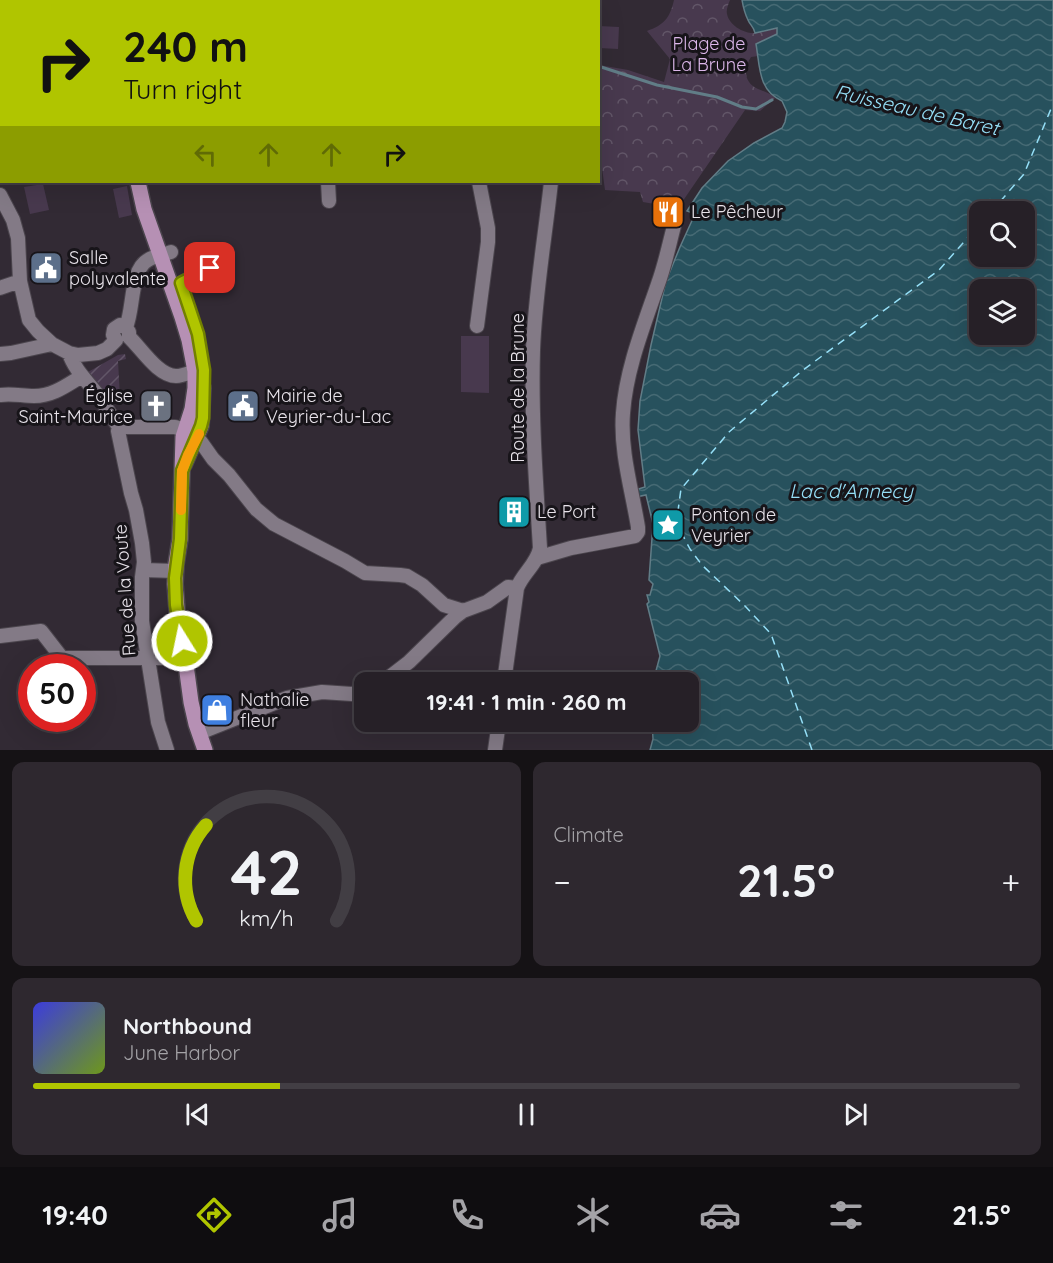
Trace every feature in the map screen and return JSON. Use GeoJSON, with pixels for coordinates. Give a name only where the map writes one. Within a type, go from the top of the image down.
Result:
{"type":"FeatureCollection","features":[{"type":"Feature","properties":{"kind":"main road"},"geometry":{"type":"LineString","coordinates":[[140,183],[144,209],[181,283],[198,334],[204,370],[203,418],[182,447],[180,539],[175,571],[176,605],[191,702],[205,750]]}},
{"type":"Feature","properties":{"kind":"main road"},"geometry":{"type":"LineString","coordinates":[[163,247],[189,340],[195,371],[191,434]]}},
{"type":"Feature","properties":{"kind":"street"},"geometry":{"type":"LineString","coordinates":[[328,183],[329,201]]}},
{"type":"Feature","properties":{"kind":"street"},"geometry":{"type":"LineString","coordinates":[[477,326],[488,242],[486,216],[479,183]]}},
{"type":"Feature","properties":{"kind":"street","name":"Route de la Brune"},"geometry":{"type":"LineString","coordinates":[[537,558],[540,548],[534,434],[533,350],[550,183]]}},
{"type":"Feature","properties":{"kind":"street"},"geometry":{"type":"LineString","coordinates":[[0,195],[13,220],[18,238],[18,268],[28,320],[52,344],[69,353],[78,355],[98,353],[107,349],[124,334],[139,270],[145,261],[163,247]]}},
{"type":"Feature","properties":{"kind":"street"},"geometry":{"type":"LineString","coordinates":[[505,672],[517,588],[537,558],[571,548],[635,536],[638,532],[623,446],[625,396],[634,358],[647,313],[659,283],[674,226]]}},
{"type":"Feature","properties":{"kind":"street"},"geometry":{"type":"LineString","coordinates":[[181,283],[210,268]]}},
{"type":"Feature","properties":{"kind":"street"},"geometry":{"type":"LineString","coordinates":[[0,288],[20,280]]}},
{"type":"Feature","properties":{"kind":"street"},"geometry":{"type":"LineString","coordinates":[[124,334],[166,374],[178,376],[195,371]]}},
{"type":"Feature","properties":{"kind":"street"},"geometry":{"type":"LineString","coordinates":[[0,354],[52,344]]}},
{"type":"Feature","properties":{"kind":"street"},"geometry":{"type":"LineString","coordinates":[[69,353],[82,376],[118,427],[175,427],[191,434],[238,485],[256,509],[274,524],[365,573],[407,576],[444,605],[463,611]]}},
{"type":"Feature","properties":{"kind":"street"},"geometry":{"type":"LineString","coordinates":[[0,395],[10,393],[34,396],[51,394],[82,376]]}},
{"type":"Feature","properties":{"kind":"street","name":"Rue de la Voute"},"geometry":{"type":"LineString","coordinates":[[118,427],[142,543],[144,570],[142,621],[158,722],[166,750]]}},
{"type":"Feature","properties":{"kind":"street"},"geometry":{"type":"LineString","coordinates":[[144,570],[175,571]]}},
{"type":"Feature","properties":{"kind":"street"},"geometry":{"type":"LineString","coordinates":[[396,672],[463,611],[487,602],[508,587],[517,588]]}},
{"type":"Feature","properties":{"kind":"street"},"geometry":{"type":"LineString","coordinates":[[0,636],[40,631],[62,658],[186,658]]}},
{"type":"Feature","properties":{"kind":"street"},"geometry":{"type":"LineString","coordinates":[[199,734],[287,698],[322,692],[354,694]]}},
{"type":"Feature","properties":{"kind":"street"},"geometry":{"type":"LineString","coordinates":[[495,750],[498,732]]}},
{"type":"Feature","properties":{"kind":"green space","name":"Plage de La Brune"},"geometry":{"type":"Polygon","coordinates":[[[674,0],[730,0],[727,9],[728,18],[737,28],[753,33],[777,28],[777,34],[757,47],[758,56],[751,57],[746,71],[753,86],[775,98],[760,111],[745,110],[678,208],[643,202],[640,192],[605,190],[600,160],[600,65],[628,70],[664,82],[670,59],[647,31],[658,26],[670,12],[674,0]]]}},
{"type":"Feature","properties":{"kind":"green space"},"geometry":{"type":"Polygon","coordinates":[[[600,26],[619,27],[618,49],[600,48],[600,26]]]}},
{"type":"Feature","properties":{"kind":"green space"},"geometry":{"type":"Polygon","coordinates":[[[43,184],[49,210],[30,214],[24,187],[43,184]]]}},
{"type":"Feature","properties":{"kind":"green space"},"geometry":{"type":"Polygon","coordinates":[[[127,186],[132,215],[119,218],[113,189],[127,186]]]}},
{"type":"Feature","properties":{"kind":"green space"},"geometry":{"type":"Polygon","coordinates":[[[461,336],[489,336],[489,393],[461,392],[461,336]]]}},
{"type":"Feature","properties":{"kind":"green space"},"geometry":{"type":"Polygon","coordinates":[[[125,354],[126,359],[118,361],[120,397],[104,393],[94,384],[88,372],[118,355],[125,354]]]}},
{"type":"Feature","properties":{"kind":"water","name":"Lac d'Annecy"},"geometry":{"type":"Polygon","coordinates":[[[742,0],[1053,0],[1053,750],[650,750],[653,732],[699,732],[699,672],[656,672],[660,656],[647,604],[649,602],[647,595],[650,595],[653,584],[649,580],[653,524],[646,495],[636,497],[635,490],[645,487],[638,430],[640,401],[666,281],[695,214],[687,211],[702,188],[728,161],[754,143],[782,128],[785,122],[787,112],[782,101],[768,91],[764,84],[756,44],[777,34],[777,28],[755,33],[747,18],[742,0]]]}},
{"type":"Feature","properties":{"kind":"waterway","name":"Ruisseau de Baret"},"geometry":{"type":"LineString","coordinates":[[600,67],[657,85],[717,97],[742,107],[756,109],[772,100]]}},
{"type":"Feature","properties":{"kind":"ferry route"},"geometry":{"type":"LineString","coordinates":[[1001,201],[1024,174],[1053,104]]}},
{"type":"Feature","properties":{"kind":"ferry route"},"geometry":{"type":"LineString","coordinates":[[812,750],[771,634],[702,565],[681,532],[677,518],[681,489],[729,432],[803,370],[939,270],[969,236]]}},
{"type":"Feature","properties":{"kind":"slow traffic"},"geometry":{"type":"LineString","coordinates":[[181,510],[182,471],[199,434]]}},
{"type":"Feature","properties":{"kind":"place","name":"Le Pêcheur"},"geometry":{"type":"Point","coordinates":[668,212]}},
{"type":"Feature","properties":{"kind":"place","name":"Salle polyvalente"},"geometry":{"type":"Point","coordinates":[46,268]}},
{"type":"Feature","properties":{"kind":"place","name":"Église Saint-Maurice"},"geometry":{"type":"Point","coordinates":[156,406]}},
{"type":"Feature","properties":{"kind":"place","name":"Mairie de Veyrier-du-Lac"},"geometry":{"type":"Point","coordinates":[243,406]}},
{"type":"Feature","properties":{"kind":"place","name":"Le Port"},"geometry":{"type":"Point","coordinates":[514,512]}},
{"type":"Feature","properties":{"kind":"place","name":"Ponton de Veyrier"},"geometry":{"type":"Point","coordinates":[668,525]}},
{"type":"Feature","properties":{"kind":"place","name":"Nathalie fleur"},"geometry":{"type":"Point","coordinates":[217,710]}},
{"type":"Feature","properties":{"kind":"route"},"geometry":{"type":"LineString","coordinates":[[182,641],[176,605],[175,578],[180,539],[182,471],[203,418],[204,370],[198,334],[181,283],[210,268]]}}]}
